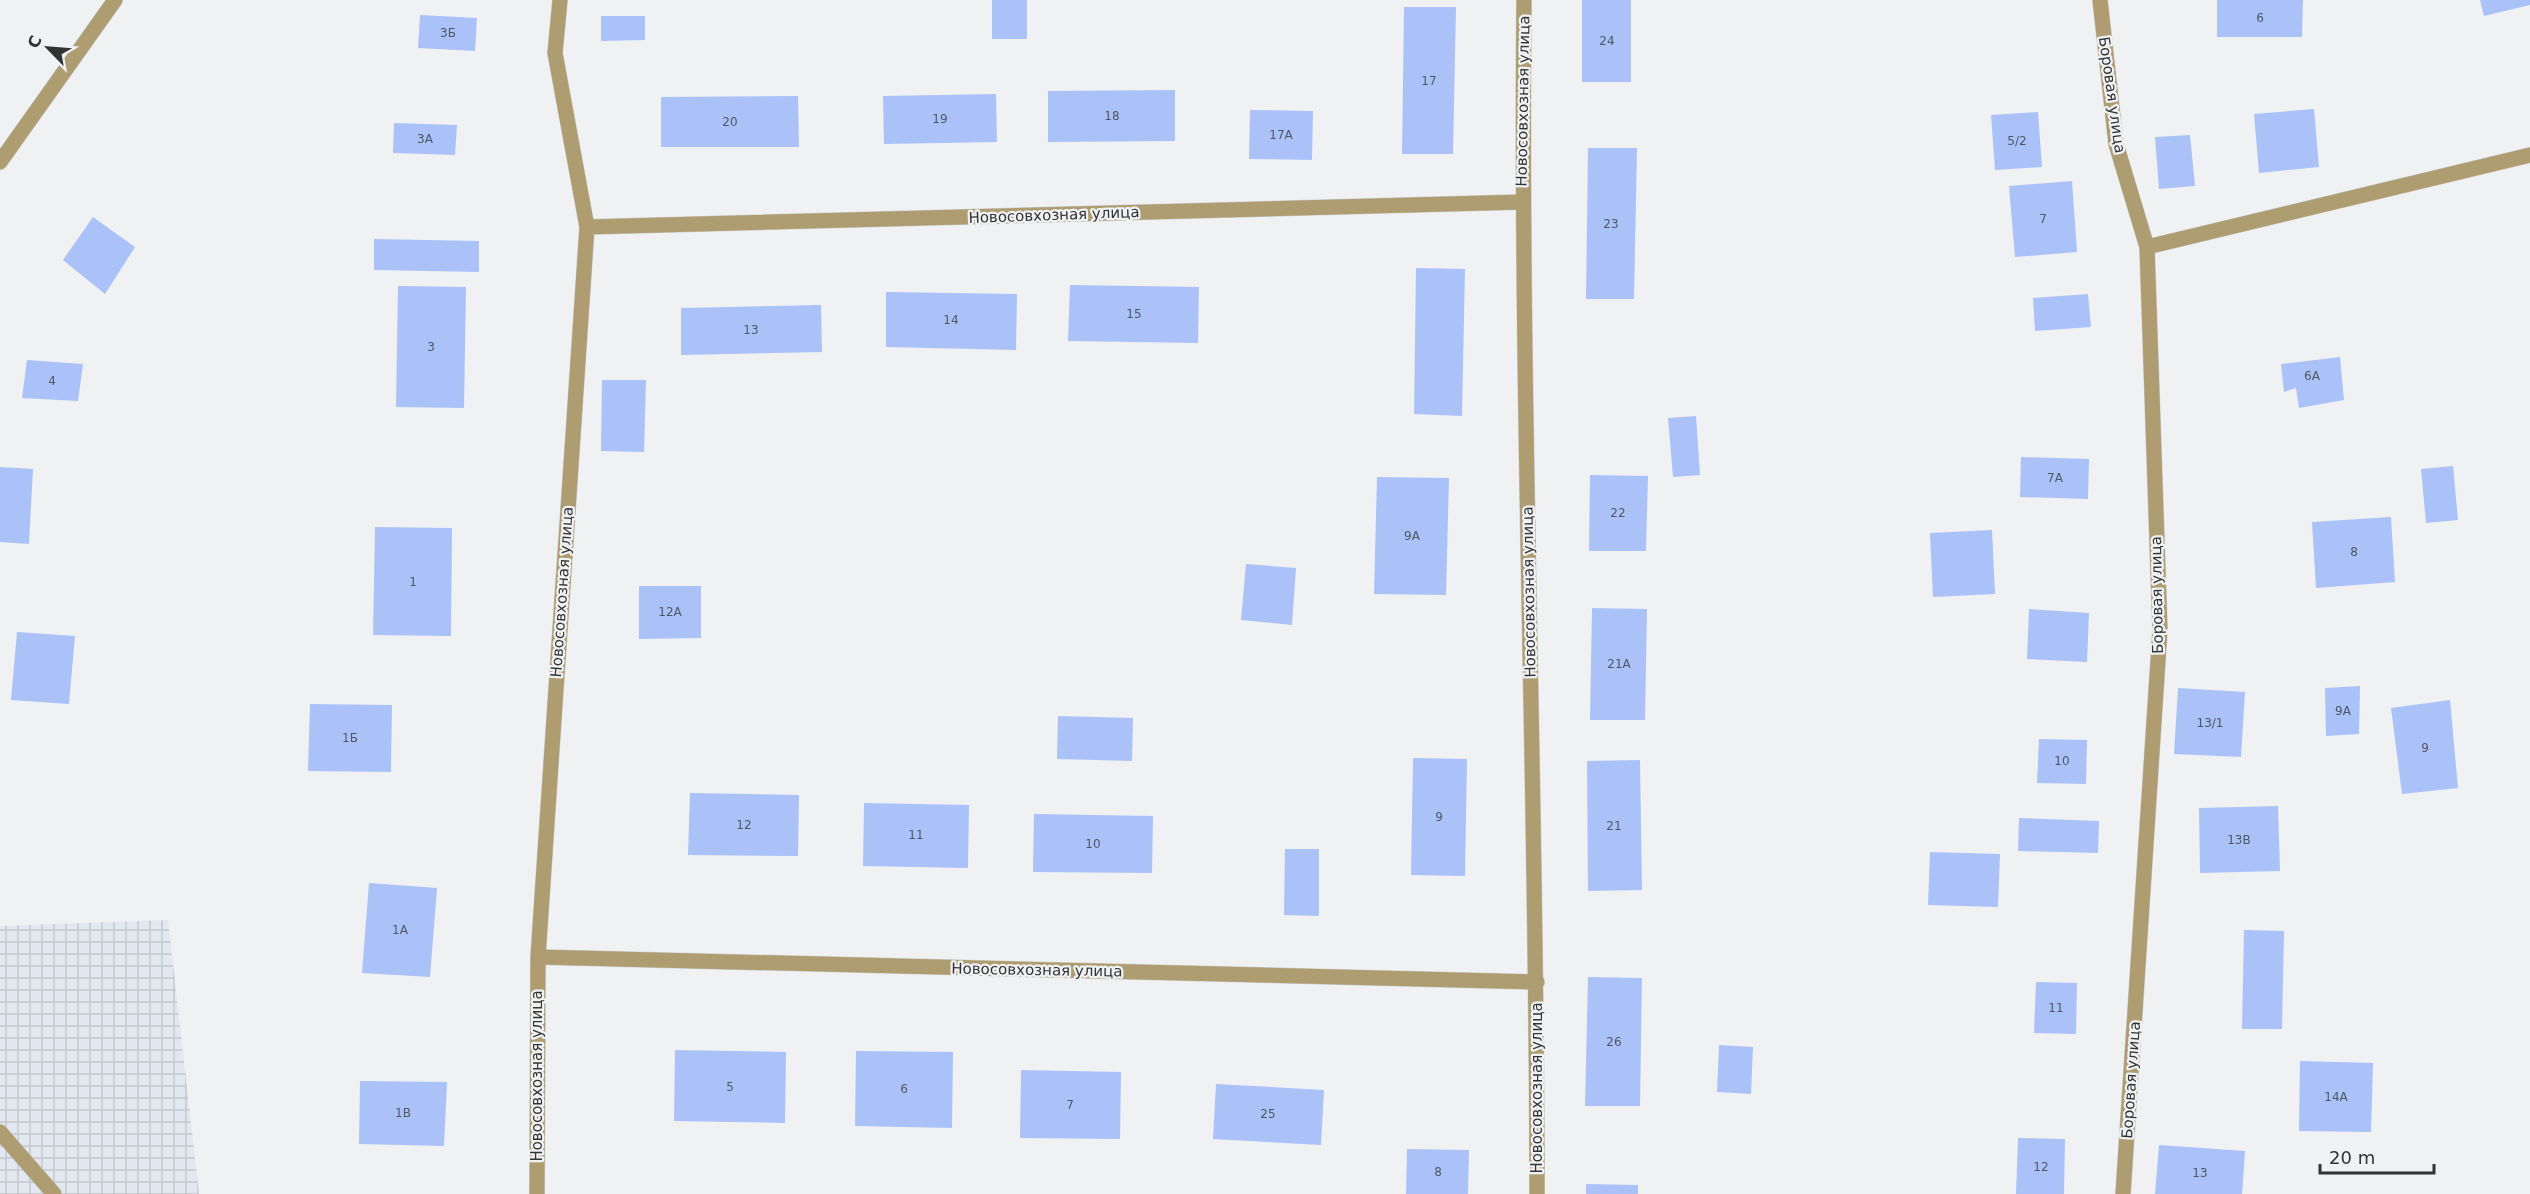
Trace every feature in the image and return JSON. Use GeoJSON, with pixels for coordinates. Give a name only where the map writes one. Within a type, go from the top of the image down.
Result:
{"type":"FeatureCollection","features":[{"type":"Feature","properties":{"kind":"street"},"geometry":{"type":"LineString","coordinates":[[0,162],[115,0]]}},
{"type":"Feature","properties":{"kind":"street","name":"Новосовхозная улица"},"geometry":{"type":"LineString","coordinates":[[537,1194],[538,957],[586,227],[555,53],[560,0]]}},
{"type":"Feature","properties":{"kind":"street","name":"Новосовхозная улица"},"geometry":{"type":"LineString","coordinates":[[1524,0],[1522,202],[1537,982],[1537,1194]]}},
{"type":"Feature","properties":{"kind":"street","name":"Боровая улица"},"geometry":{"type":"LineString","coordinates":[[2100,0],[2116,144],[2147,248],[2160,630],[2123,1194]]}},
{"type":"Feature","properties":{"kind":"street"},"geometry":{"type":"LineString","coordinates":[[2147,248],[2530,155]]}},
{"type":"Feature","properties":{"kind":"street","name":"Новосовхозная улица"},"geometry":{"type":"LineString","coordinates":[[586,227],[1522,202]]}},
{"type":"Feature","properties":{"kind":"street","name":"Новосовхозная улица"},"geometry":{"type":"LineString","coordinates":[[538,957],[1537,982]]}},
{"type":"Feature","properties":{"kind":"street"},"geometry":{"type":"LineString","coordinates":[[0,1131],[54,1194]]}},
{"type":"Feature","properties":{"kind":"shaded area"},"geometry":{"type":"Polygon","coordinates":[[[168,920],[199,1194],[0,1194],[0,926],[168,920]]]}},
{"type":"Feature","properties":{"kind":"building"},"geometry":{"type":"Polygon","coordinates":[[[992,0],[1027,0],[1027,39],[992,39],[992,0]]]}},
{"type":"Feature","properties":{"kind":"building"},"geometry":{"type":"Polygon","coordinates":[[[1582,0],[1631,0],[1631,82],[1582,82],[1582,0]]]}},
{"type":"Feature","properties":{"kind":"building"},"geometry":{"type":"Polygon","coordinates":[[[2217,0],[2303,0],[2302,37],[2217,37],[2217,0]]]}},
{"type":"Feature","properties":{"kind":"building"},"geometry":{"type":"Polygon","coordinates":[[[2480,0],[2530,0],[2530,5],[2484,16],[2480,0]]]}},
{"type":"Feature","properties":{"kind":"building"},"geometry":{"type":"Polygon","coordinates":[[[1404,7],[1456,7],[1453,154],[1402,154],[1404,7]]]}},
{"type":"Feature","properties":{"kind":"building"},"geometry":{"type":"Polygon","coordinates":[[[420,15],[477,18],[475,51],[418,48],[420,15]]]}},
{"type":"Feature","properties":{"kind":"building"},"geometry":{"type":"Polygon","coordinates":[[[601,16],[645,16],[645,40],[601,41],[601,16]]]}},
{"type":"Feature","properties":{"kind":"building"},"geometry":{"type":"Polygon","coordinates":[[[1175,90],[1175,141],[1048,142],[1048,91],[1175,90]]]}},
{"type":"Feature","properties":{"kind":"building"},"geometry":{"type":"Polygon","coordinates":[[[996,94],[997,142],[884,144],[883,96],[996,94]]]}},
{"type":"Feature","properties":{"kind":"building"},"geometry":{"type":"Polygon","coordinates":[[[798,96],[799,147],[661,147],[661,97],[798,96]]]}},
{"type":"Feature","properties":{"kind":"building"},"geometry":{"type":"Polygon","coordinates":[[[2314,109],[2319,167],[2259,173],[2254,114],[2314,109]]]}},
{"type":"Feature","properties":{"kind":"building"},"geometry":{"type":"Polygon","coordinates":[[[1250,110],[1313,111],[1312,160],[1249,159],[1250,110]]]}},
{"type":"Feature","properties":{"kind":"building"},"geometry":{"type":"Polygon","coordinates":[[[2038,112],[2042,167],[1995,170],[1991,115],[2038,112]]]}},
{"type":"Feature","properties":{"kind":"building"},"geometry":{"type":"Polygon","coordinates":[[[394,123],[457,125],[455,155],[393,153],[394,123]]]}},
{"type":"Feature","properties":{"kind":"building"},"geometry":{"type":"Polygon","coordinates":[[[2190,135],[2195,186],[2159,189],[2155,137],[2190,135]]]}},
{"type":"Feature","properties":{"kind":"building"},"geometry":{"type":"Polygon","coordinates":[[[1588,148],[1637,148],[1634,299],[1586,299],[1588,148]]]}},
{"type":"Feature","properties":{"kind":"building"},"geometry":{"type":"Polygon","coordinates":[[[2072,181],[2077,252],[2015,257],[2009,186],[2072,181]]]}},
{"type":"Feature","properties":{"kind":"building"},"geometry":{"type":"Polygon","coordinates":[[[93,217],[135,247],[105,294],[63,260],[93,217]]]}},
{"type":"Feature","properties":{"kind":"building"},"geometry":{"type":"Polygon","coordinates":[[[374,239],[479,241],[479,272],[374,270],[374,239]]]}},
{"type":"Feature","properties":{"kind":"building"},"geometry":{"type":"Polygon","coordinates":[[[1416,268],[1465,269],[1462,416],[1414,414],[1416,268]]]}},
{"type":"Feature","properties":{"kind":"building"},"geometry":{"type":"Polygon","coordinates":[[[1070,285],[1199,287],[1198,343],[1068,341],[1070,285]]]}},
{"type":"Feature","properties":{"kind":"building"},"geometry":{"type":"Polygon","coordinates":[[[398,286],[466,287],[464,408],[396,407],[398,286]]]}},
{"type":"Feature","properties":{"kind":"building"},"geometry":{"type":"Polygon","coordinates":[[[886,292],[1017,294],[1016,350],[886,347],[886,292]]]}},
{"type":"Feature","properties":{"kind":"building"},"geometry":{"type":"Polygon","coordinates":[[[2088,294],[2091,327],[2035,331],[2033,298],[2088,294]]]}},
{"type":"Feature","properties":{"kind":"building"},"geometry":{"type":"Polygon","coordinates":[[[821,305],[822,352],[681,355],[681,308],[821,305]]]}},
{"type":"Feature","properties":{"kind":"building"},"geometry":{"type":"Polygon","coordinates":[[[2340,357],[2344,400],[2299,408],[2296,388],[2284,392],[2281,364],[2340,357]]]}},
{"type":"Feature","properties":{"kind":"building"},"geometry":{"type":"Polygon","coordinates":[[[27,360],[83,364],[78,401],[22,398],[27,360]]]}},
{"type":"Feature","properties":{"kind":"building"},"geometry":{"type":"Polygon","coordinates":[[[602,380],[646,380],[644,452],[601,451],[602,380]]]}},
{"type":"Feature","properties":{"kind":"building"},"geometry":{"type":"Polygon","coordinates":[[[1696,416],[1700,475],[1673,477],[1668,418],[1696,416]]]}},
{"type":"Feature","properties":{"kind":"building"},"geometry":{"type":"Polygon","coordinates":[[[2021,457],[2089,459],[2088,499],[2020,497],[2021,457]]]}},
{"type":"Feature","properties":{"kind":"building"},"geometry":{"type":"Polygon","coordinates":[[[2453,466],[2458,520],[2426,523],[2421,469],[2453,466]]]}},
{"type":"Feature","properties":{"kind":"building"},"geometry":{"type":"Polygon","coordinates":[[[0,467],[33,469],[29,544],[0,542],[0,467]]]}},
{"type":"Feature","properties":{"kind":"building"},"geometry":{"type":"Polygon","coordinates":[[[1590,475],[1648,476],[1646,551],[1589,551],[1590,475]]]}},
{"type":"Feature","properties":{"kind":"building"},"geometry":{"type":"Polygon","coordinates":[[[1377,477],[1449,478],[1446,595],[1374,594],[1377,477]]]}},
{"type":"Feature","properties":{"kind":"building"},"geometry":{"type":"Polygon","coordinates":[[[2391,517],[2395,582],[2316,588],[2312,522],[2391,517]]]}},
{"type":"Feature","properties":{"kind":"building"},"geometry":{"type":"Polygon","coordinates":[[[375,527],[452,528],[451,636],[373,635],[375,527]]]}},
{"type":"Feature","properties":{"kind":"building"},"geometry":{"type":"Polygon","coordinates":[[[1992,530],[1995,594],[1933,597],[1930,533],[1992,530]]]}},
{"type":"Feature","properties":{"kind":"building"},"geometry":{"type":"Polygon","coordinates":[[[1246,564],[1296,568],[1292,625],[1241,620],[1246,564]]]}},
{"type":"Feature","properties":{"kind":"building"},"geometry":{"type":"Polygon","coordinates":[[[639,586],[701,586],[701,638],[639,639],[639,586]]]}},
{"type":"Feature","properties":{"kind":"building"},"geometry":{"type":"Polygon","coordinates":[[[1592,608],[1647,609],[1645,720],[1590,720],[1592,608]]]}},
{"type":"Feature","properties":{"kind":"building"},"geometry":{"type":"Polygon","coordinates":[[[2029,609],[2089,613],[2087,662],[2027,659],[2029,609]]]}},
{"type":"Feature","properties":{"kind":"building"},"geometry":{"type":"Polygon","coordinates":[[[17,632],[75,636],[69,704],[11,700],[17,632]]]}},
{"type":"Feature","properties":{"kind":"building"},"geometry":{"type":"Polygon","coordinates":[[[2360,686],[2359,734],[2326,736],[2325,688],[2360,686]]]}},
{"type":"Feature","properties":{"kind":"building"},"geometry":{"type":"Polygon","coordinates":[[[2178,688],[2245,692],[2241,757],[2174,754],[2178,688]]]}},
{"type":"Feature","properties":{"kind":"building"},"geometry":{"type":"Polygon","coordinates":[[[2450,700],[2458,788],[2402,794],[2391,708],[2450,700]]]}},
{"type":"Feature","properties":{"kind":"building"},"geometry":{"type":"Polygon","coordinates":[[[310,704],[392,705],[391,772],[308,771],[310,704]]]}},
{"type":"Feature","properties":{"kind":"building"},"geometry":{"type":"Polygon","coordinates":[[[1058,716],[1133,718],[1132,761],[1057,759],[1058,716]]]}},
{"type":"Feature","properties":{"kind":"building"},"geometry":{"type":"Polygon","coordinates":[[[2039,739],[2087,740],[2086,784],[2037,783],[2039,739]]]}},
{"type":"Feature","properties":{"kind":"building"},"geometry":{"type":"Polygon","coordinates":[[[1413,758],[1467,759],[1465,876],[1411,875],[1413,758]]]}},
{"type":"Feature","properties":{"kind":"building"},"geometry":{"type":"Polygon","coordinates":[[[1640,760],[1642,890],[1588,891],[1587,761],[1640,760]]]}},
{"type":"Feature","properties":{"kind":"building"},"geometry":{"type":"Polygon","coordinates":[[[690,793],[799,795],[798,856],[688,855],[690,793]]]}},
{"type":"Feature","properties":{"kind":"building"},"geometry":{"type":"Polygon","coordinates":[[[864,803],[969,805],[968,868],[863,866],[864,803]]]}},
{"type":"Feature","properties":{"kind":"building"},"geometry":{"type":"Polygon","coordinates":[[[2278,806],[2280,871],[2200,873],[2199,808],[2278,806]]]}},
{"type":"Feature","properties":{"kind":"building"},"geometry":{"type":"Polygon","coordinates":[[[1034,814],[1153,816],[1152,873],[1033,872],[1034,814]]]}},
{"type":"Feature","properties":{"kind":"building"},"geometry":{"type":"Polygon","coordinates":[[[2019,818],[2099,821],[2098,853],[2018,851],[2019,818]]]}},
{"type":"Feature","properties":{"kind":"building"},"geometry":{"type":"Polygon","coordinates":[[[1285,849],[1319,849],[1319,916],[1284,915],[1285,849]]]}},
{"type":"Feature","properties":{"kind":"building"},"geometry":{"type":"Polygon","coordinates":[[[1930,852],[2000,854],[1998,907],[1928,905],[1930,852]]]}},
{"type":"Feature","properties":{"kind":"building"},"geometry":{"type":"Polygon","coordinates":[[[369,883],[437,888],[430,977],[362,973],[369,883]]]}},
{"type":"Feature","properties":{"kind":"building"},"geometry":{"type":"Polygon","coordinates":[[[2244,930],[2284,931],[2282,1029],[2242,1029],[2244,930]]]}},
{"type":"Feature","properties":{"kind":"building"},"geometry":{"type":"Polygon","coordinates":[[[1588,977],[1642,978],[1640,1106],[1585,1106],[1588,977]]]}},
{"type":"Feature","properties":{"kind":"building"},"geometry":{"type":"Polygon","coordinates":[[[2036,982],[2077,983],[2076,1034],[2034,1033],[2036,982]]]}},
{"type":"Feature","properties":{"kind":"building"},"geometry":{"type":"Polygon","coordinates":[[[1719,1045],[1753,1047],[1751,1094],[1717,1092],[1719,1045]]]}},
{"type":"Feature","properties":{"kind":"building"},"geometry":{"type":"Polygon","coordinates":[[[675,1050],[786,1052],[785,1123],[674,1121],[675,1050]]]}},
{"type":"Feature","properties":{"kind":"building"},"geometry":{"type":"Polygon","coordinates":[[[856,1051],[953,1052],[952,1128],[855,1126],[856,1051]]]}},
{"type":"Feature","properties":{"kind":"building"},"geometry":{"type":"Polygon","coordinates":[[[2300,1061],[2373,1063],[2371,1132],[2299,1131],[2300,1061]]]}},
{"type":"Feature","properties":{"kind":"building"},"geometry":{"type":"Polygon","coordinates":[[[1021,1070],[1121,1072],[1120,1139],[1020,1138],[1021,1070]]]}},
{"type":"Feature","properties":{"kind":"building"},"geometry":{"type":"Polygon","coordinates":[[[360,1081],[447,1082],[444,1146],[359,1144],[360,1081]]]}},
{"type":"Feature","properties":{"kind":"building"},"geometry":{"type":"Polygon","coordinates":[[[1216,1084],[1324,1090],[1321,1145],[1213,1139],[1216,1084]]]}},
{"type":"Feature","properties":{"kind":"building"},"geometry":{"type":"Polygon","coordinates":[[[2018,1138],[2065,1139],[2064,1194],[2016,1194],[2018,1138]]]}},
{"type":"Feature","properties":{"kind":"building"},"geometry":{"type":"Polygon","coordinates":[[[2159,1145],[2245,1151],[2242,1194],[2155,1194],[2159,1145]]]}},
{"type":"Feature","properties":{"kind":"building"},"geometry":{"type":"Polygon","coordinates":[[[1407,1149],[1469,1150],[1468,1194],[1406,1194],[1407,1149]]]}},
{"type":"Feature","properties":{"kind":"building"},"geometry":{"type":"Polygon","coordinates":[[[1586,1184],[1638,1185],[1638,1194],[1586,1194],[1586,1184]]]}}]}
